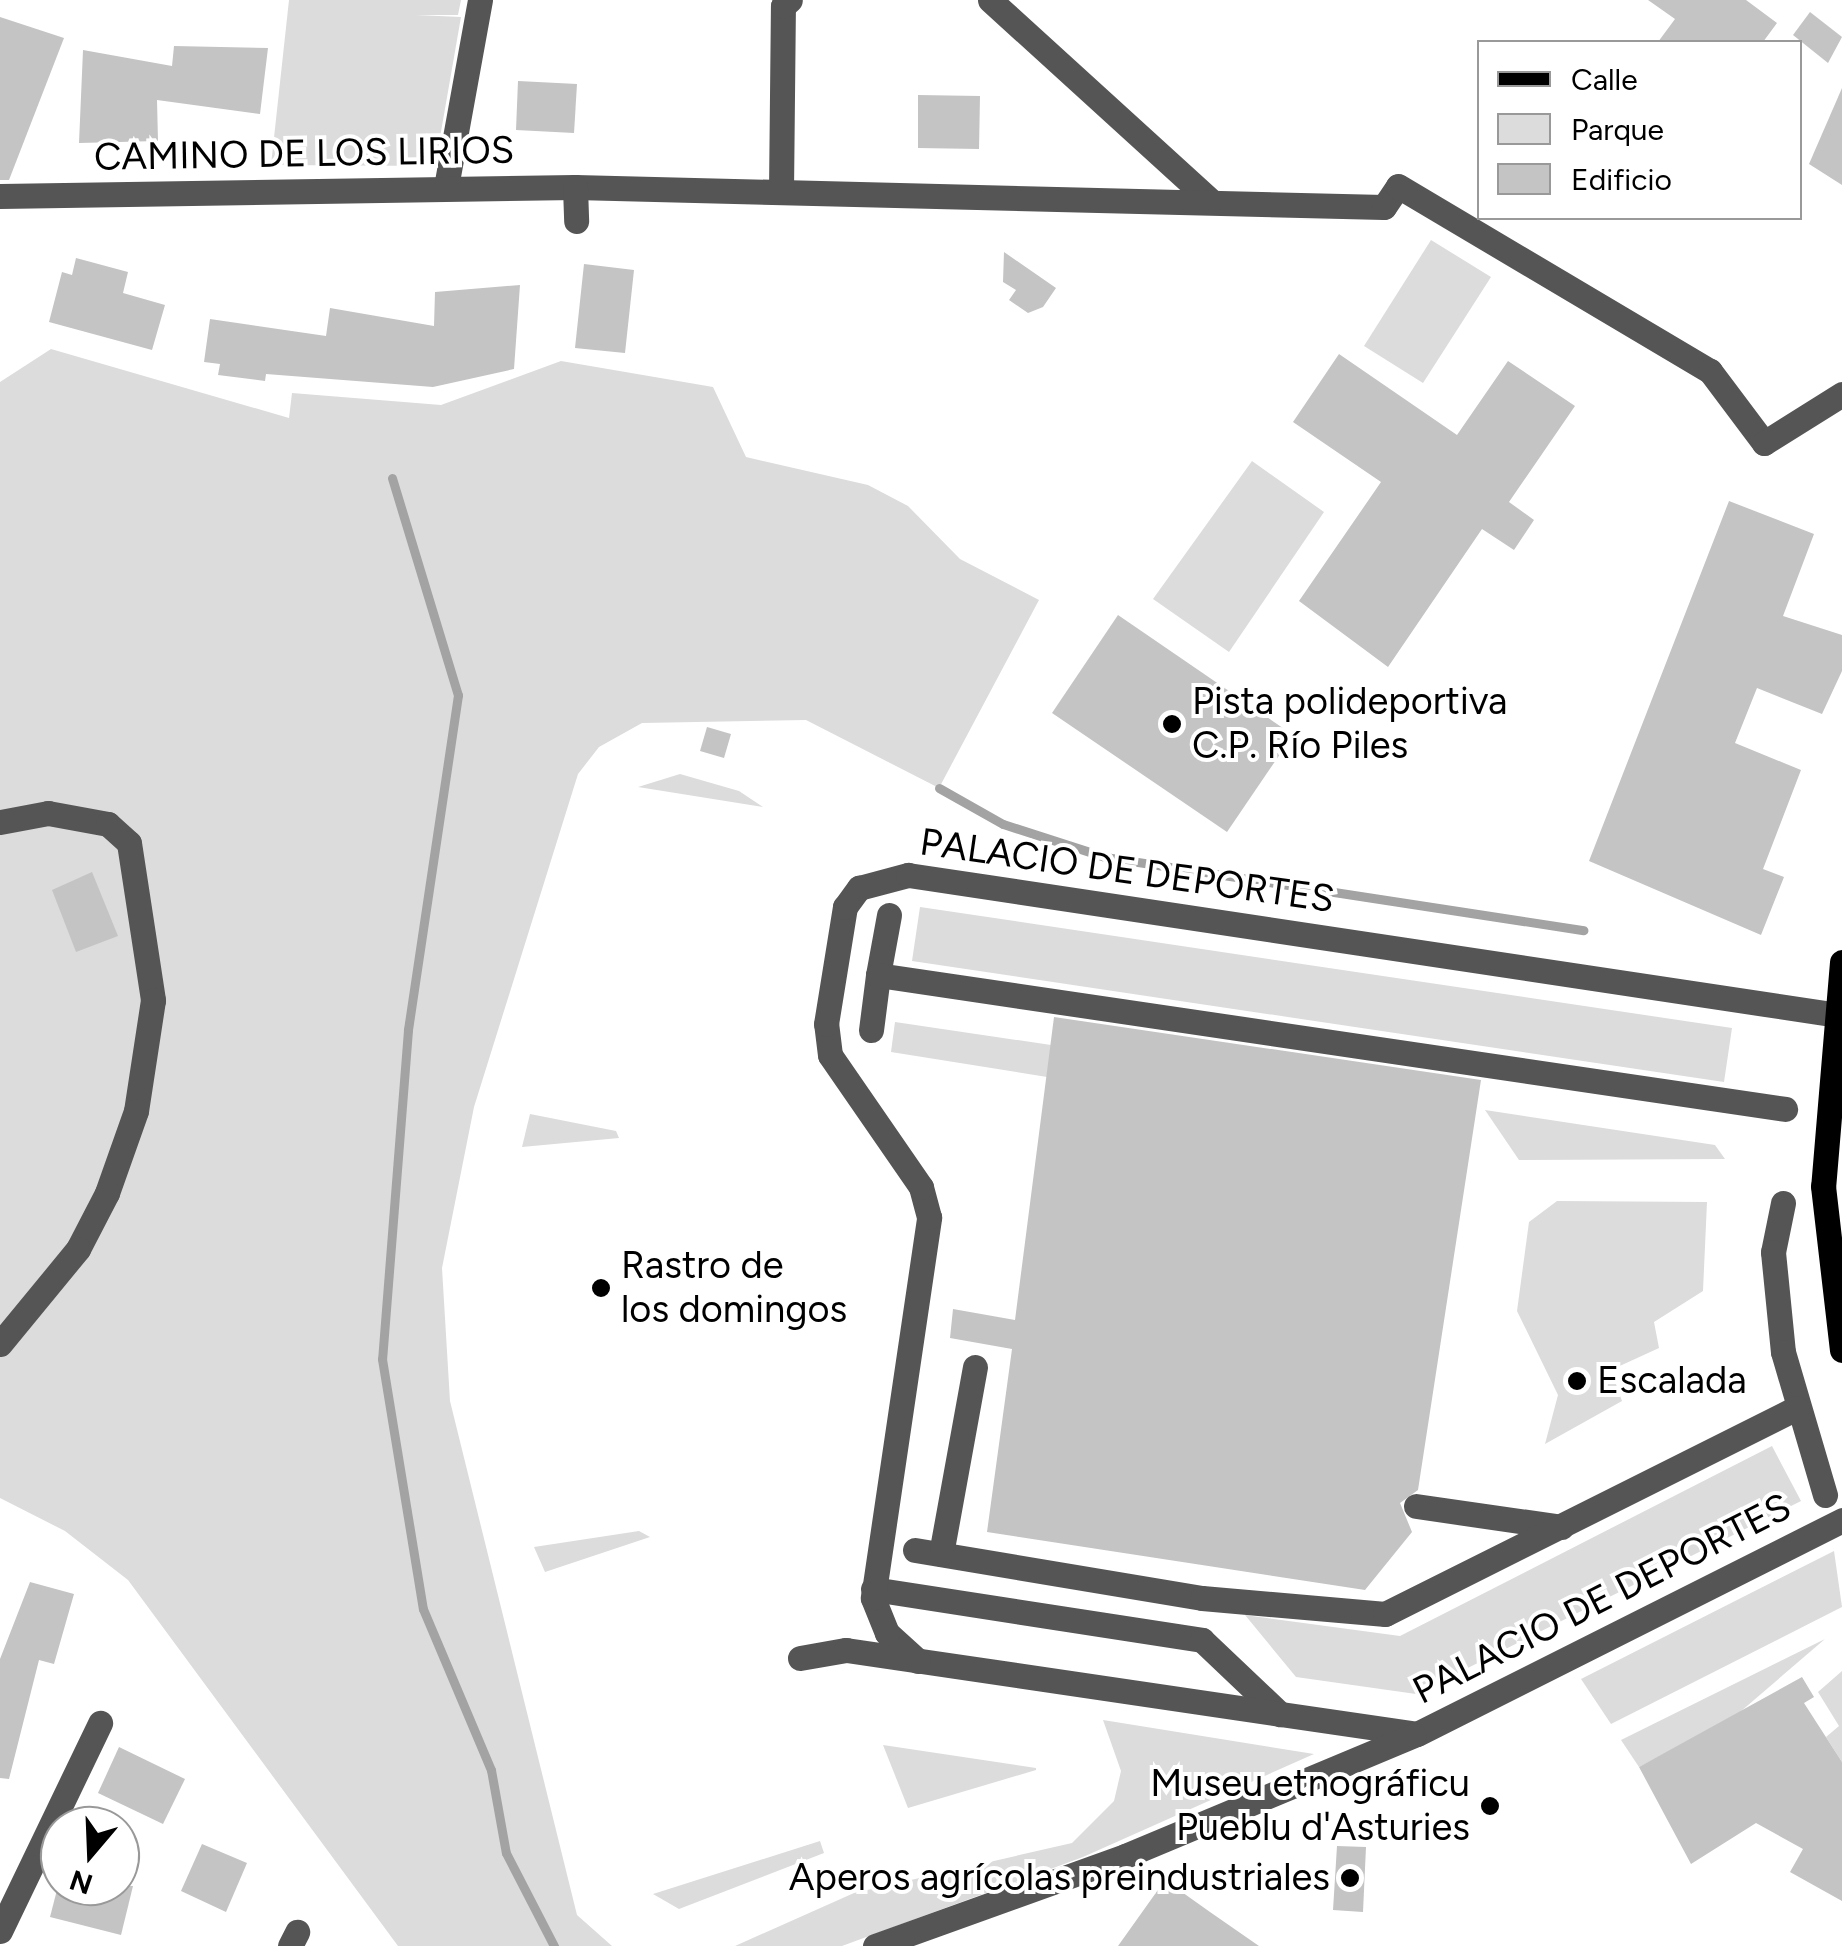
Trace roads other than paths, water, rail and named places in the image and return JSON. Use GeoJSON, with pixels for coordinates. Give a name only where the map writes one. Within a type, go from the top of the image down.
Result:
{"type":"FeatureCollection","features":[{"type":"Feature","properties":{"kind":"main road"},"geometry":{"type":"LineString","coordinates":[[1842,962],[1831,1014],[1823,1186],[1842,1350]]}},
{"type":"Feature","properties":{"kind":"street"},"geometry":{"type":"LineString","coordinates":[[446,187],[480,0]]}},
{"type":"Feature","properties":{"kind":"street"},"geometry":{"type":"LineString","coordinates":[[781,191],[782,6],[790,0]]}},
{"type":"Feature","properties":{"kind":"street"},"geometry":{"type":"LineString","coordinates":[[990,0],[1211,202]]}},
{"type":"Feature","properties":{"kind":"street","name":"CAMINO DE LOS LIRIOS"},"geometry":{"type":"LineString","coordinates":[[0,196],[575,188],[1388,207],[1398,186],[1710,370],[1764,443],[1842,394]]}},
{"type":"Feature","properties":{"kind":"street"},"geometry":{"type":"LineString","coordinates":[[575,188],[576,221]]}},
{"type":"Feature","properties":{"kind":"street"},"geometry":{"type":"LineString","coordinates":[[0,822],[48,813],[108,824],[129,843],[152,1000],[136,1111],[106,1193],[78,1249],[0,1344]]}},
{"type":"Feature","properties":{"kind":"street","name":"PALACIO DE DEPORTES"},"geometry":{"type":"LineString","coordinates":[[873,1594],[930,1218],[921,1187],[830,1055],[826,1024],[845,907],[859,888],[908,875],[1831,1014]]}},
{"type":"Feature","properties":{"kind":"street"},"geometry":{"type":"LineString","coordinates":[[871,1030],[889,915]]}},
{"type":"Feature","properties":{"kind":"street"},"geometry":{"type":"LineString","coordinates":[[878,975],[1786,1109]]}},
{"type":"Feature","properties":{"kind":"street"},"geometry":{"type":"LineString","coordinates":[[1783,1203],[1773,1252],[1796,1408],[1826,1495]]}},
{"type":"Feature","properties":{"kind":"street"},"geometry":{"type":"LineString","coordinates":[[941,1554],[975,1367]]}},
{"type":"Feature","properties":{"kind":"street"},"geometry":{"type":"LineString","coordinates":[[915,1550],[1202,1598],[1384,1614],[1796,1408]]}},
{"type":"Feature","properties":{"kind":"street"},"geometry":{"type":"LineString","coordinates":[[1416,1506],[1561,1527]]}},
{"type":"Feature","properties":{"kind":"street","name":"PALACIO DE DEPORTES"},"geometry":{"type":"LineString","coordinates":[[800,1658],[846,1650],[1417,1734],[1842,1520]]}},
{"type":"Feature","properties":{"kind":"street"},"geometry":{"type":"LineString","coordinates":[[918,1660],[887,1633],[873,1594],[1202,1640],[1280,1714]]}},
{"type":"Feature","properties":{"kind":"street"},"geometry":{"type":"LineString","coordinates":[[0,1932],[100,1723]]}},
{"type":"Feature","properties":{"kind":"street"},"geometry":{"type":"LineString","coordinates":[[874,1946],[1124,1856],[1417,1734]]}},
{"type":"Feature","properties":{"kind":"waterway"},"geometry":{"type":"LineString","coordinates":[[392,478],[458,695],[408,1030],[382,1359],[423,1609],[491,1770],[506,1853],[554,1946]]}},
{"type":"Feature","properties":{"kind":"waterway"},"geometry":{"type":"LineString","coordinates":[[939,788],[1003,824],[1105,857],[1583,930]]}},
{"type":"Feature","properties":{"kind":"place","name":"Pista polideportiva C.P. Río Piles"},"geometry":{"type":"Point","coordinates":[1172,724]}},
{"type":"Feature","properties":{"kind":"place","name":"Rastro de los domingos"},"geometry":{"type":"Point","coordinates":[601,1288]}},
{"type":"Feature","properties":{"kind":"place","name":"Escalada"},"geometry":{"type":"Point","coordinates":[1577,1381]}},
{"type":"Feature","properties":{"kind":"place","name":"Museu etnográficu Pueblu d'Asturies"},"geometry":{"type":"Point","coordinates":[1490,1806]}},
{"type":"Feature","properties":{"kind":"place","name":"Aperos agrícolas preindustriales"},"geometry":{"type":"Point","coordinates":[1350,1878]}}]}
